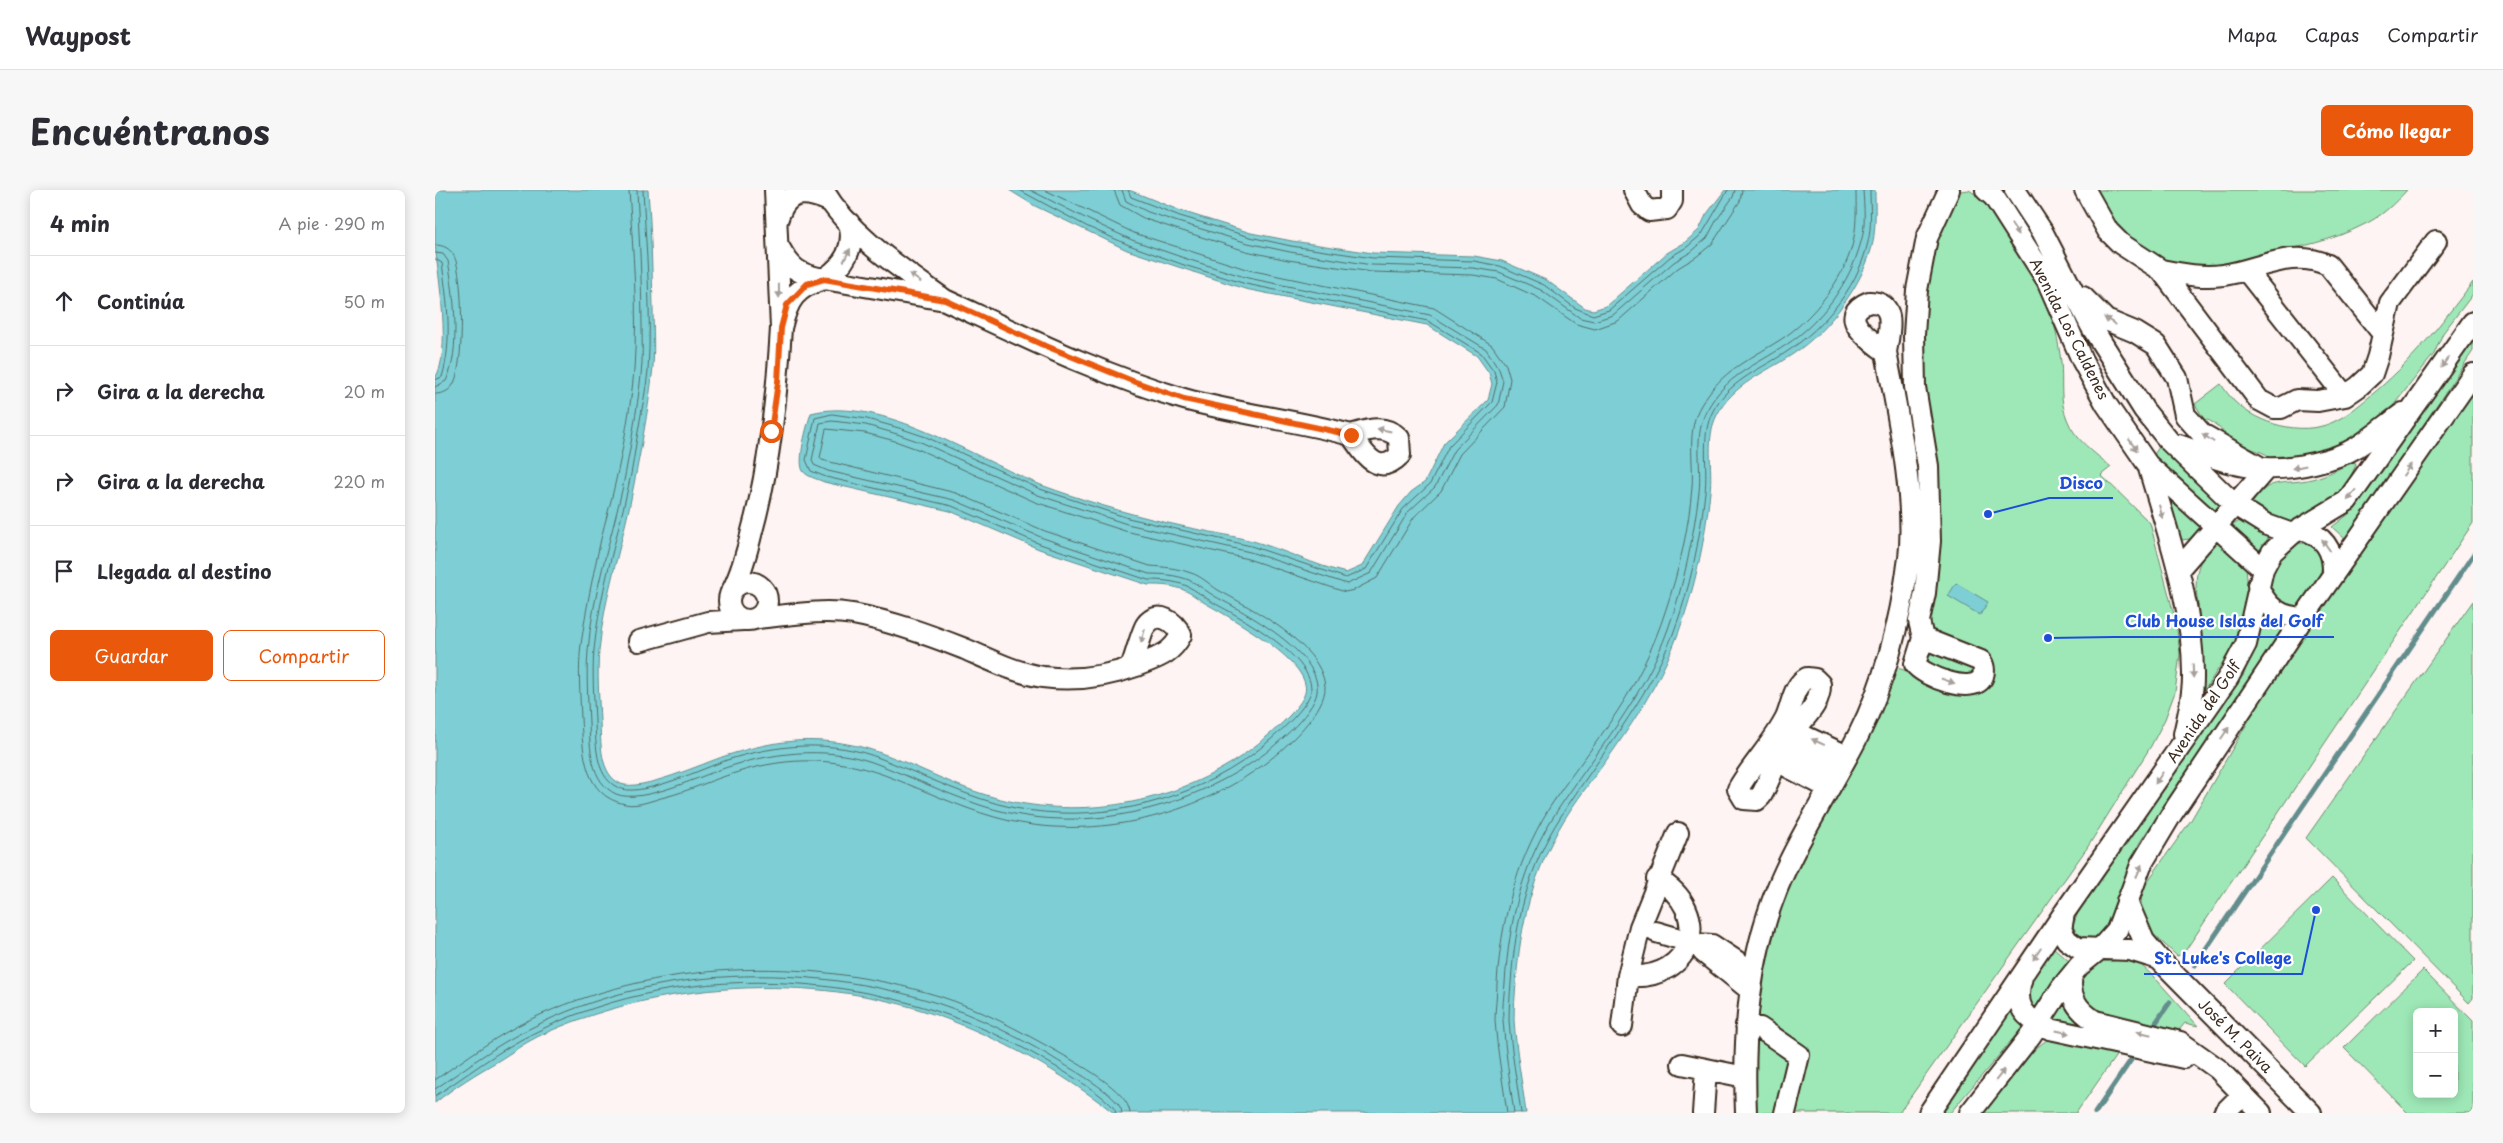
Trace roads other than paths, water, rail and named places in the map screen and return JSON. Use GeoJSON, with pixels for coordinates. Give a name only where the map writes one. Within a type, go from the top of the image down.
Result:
{"type":"FeatureCollection","features":[{"type":"Feature","properties":{"kind":"street"},"geometry":{"type":"LineString","coordinates":[[708,622],[722,611],[741,572],[765,473],[778,382],[781,328],[779,247],[775,190]]}},
{"type":"Feature","properties":{"kind":"street"},"geometry":{"type":"LineString","coordinates":[[1634,190],[1642,205],[1649,211],[1667,209],[1672,201],[1673,190]]}},
{"type":"Feature","properties":{"kind":"street"},"geometry":{"type":"LineString","coordinates":[[1921,646],[1919,622],[1925,594],[1930,541],[1928,466],[1915,387],[1914,335],[1917,290],[1927,238],[1949,190]]}},
{"type":"Feature","properties":{"kind":"street","name":"Avenida Los Caldenes"},"geometry":{"type":"LineString","coordinates":[[1986,190],[1994,197],[2047,280],[2086,368],[2106,404],[2148,465],[2217,526],[2261,577]]}},
{"type":"Feature","properties":{"kind":"street","name":"Avenida Los Caldenes"},"geometry":{"type":"LineString","coordinates":[[2015,190],[2042,231],[2091,326],[2125,380],[2169,441],[2235,505],[2267,525],[2297,532]]}},
{"type":"Feature","properties":{"kind":"street"},"geometry":{"type":"LineString","coordinates":[[2085,190],[2108,231],[2121,244],[2161,270],[2259,400],[2274,408],[2281,408],[2297,400],[2318,401],[2345,396],[2372,374],[2390,303],[2436,241]]}},
{"type":"Feature","properties":{"kind":"street"},"geometry":{"type":"LineString","coordinates":[[777,221],[781,208],[796,195],[805,192],[826,196],[849,224],[875,247],[945,300],[1041,344],[1175,396],[1351,435]]}},
{"type":"Feature","properties":{"kind":"street"},"geometry":{"type":"LineString","coordinates":[[781,328],[787,305],[796,293],[807,284],[824,279],[837,271],[846,259],[851,248],[853,234],[849,224]]}},
{"type":"Feature","properties":{"kind":"street"},"geometry":{"type":"LineString","coordinates":[[779,247],[789,265],[801,273],[824,279],[945,300]]}},
{"type":"Feature","properties":{"kind":"street"},"geometry":{"type":"LineString","coordinates":[[2161,270],[2194,276],[2222,275],[2246,270],[2268,262],[2303,258],[2317,260],[2328,265],[2383,334]]}},
{"type":"Feature","properties":{"kind":"street"},"geometry":{"type":"LineString","coordinates":[[2246,270],[2345,396]]}},
{"type":"Feature","properties":{"kind":"street"},"geometry":{"type":"LineString","coordinates":[[2069,282],[2107,320],[2141,335],[2156,345],[2177,378],[2185,416],[2201,434],[2265,470]]}},
{"type":"Feature","properties":{"kind":"street","name":"Avenida del Golf"},"geometry":{"type":"LineString","coordinates":[[1929,1113],[2064,913],[2239,660],[2246,644],[2261,577],[2272,552],[2297,532],[2347,501],[2473,322]]}},
{"type":"Feature","properties":{"kind":"street"},"geometry":{"type":"LineString","coordinates":[[1746,1113],[1746,1025],[1751,981],[1760,939],[1776,890],[1798,843],[1838,772],[1876,694],[1895,631],[1909,555],[1908,490],[1886,352]]}},
{"type":"Feature","properties":{"kind":"street","name":"Avenida del Golf"},"geometry":{"type":"LineString","coordinates":[[1970,1113],[2038,1024],[2072,975],[2117,930],[2141,865],[2156,839],[2303,618],[2473,374]]}},
{"type":"Feature","properties":{"kind":"street"},"geometry":{"type":"LineString","coordinates":[[2169,441],[2226,463],[2265,470],[2293,468],[2326,460],[2355,448],[2417,402]]}},
{"type":"Feature","properties":{"kind":"street"},"geometry":{"type":"LineString","coordinates":[[2148,465],[2178,570],[2192,641],[2193,679],[2190,708],[2182,743]]}},
{"type":"Feature","properties":{"kind":"street"},"geometry":{"type":"LineString","coordinates":[[2178,570],[2265,470]]}},
{"type":"Feature","properties":{"kind":"street"},"geometry":{"type":"LineString","coordinates":[[2297,532],[2313,532],[2323,540],[2330,550],[2333,561],[2333,574]]}},
{"type":"Feature","properties":{"kind":"street"},"geometry":{"type":"LineString","coordinates":[[746,554],[753,573],[763,590],[766,609],[751,619],[733,614],[729,602],[731,592],[737,585],[750,582],[763,590],[787,609],[800,615]]}},
{"type":"Feature","properties":{"kind":"street"},"geometry":{"type":"LineString","coordinates":[[2261,577],[2262,596],[2279,613],[2303,618]]}},
{"type":"Feature","properties":{"kind":"street"},"geometry":{"type":"LineString","coordinates":[[639,642],[708,622],[827,612],[852,614],[923,633],[1015,670],[1042,677],[1067,679],[1097,677],[1131,667]]}},
{"type":"Feature","properties":{"kind":"street"},"geometry":{"type":"LineString","coordinates":[[1784,735],[1797,734],[1804,736],[1838,772]]}},
{"type":"Feature","properties":{"kind":"street"},"geometry":{"type":"LineString","coordinates":[[1788,767],[1838,772]]}},
{"type":"Feature","properties":{"kind":"street"},"geometry":{"type":"LineString","coordinates":[[1622,1026],[1628,976],[1639,927],[1657,879],[1678,833]]}},
{"type":"Feature","properties":{"kind":"street"},"geometry":{"type":"LineString","coordinates":[[1628,976],[1644,978],[1662,972],[1679,962],[1693,943],[1689,914],[1683,900],[1672,887],[1657,879]]}},
{"type":"Feature","properties":{"kind":"street","name":"José M. Paiva"},"geometry":{"type":"LineString","coordinates":[[2127,901],[2144,940],[2159,959],[2311,1113]]}},
{"type":"Feature","properties":{"kind":"street","name":"José M. Paiva"},"geometry":{"type":"LineString","coordinates":[[2064,913],[2061,930],[2067,940],[2077,948],[2141,952],[2159,959]]}},
{"type":"Feature","properties":{"kind":"street"},"geometry":{"type":"LineString","coordinates":[[1656,932],[1693,943],[1712,945],[1751,981]]}},
{"type":"Feature","properties":{"kind":"street"},"geometry":{"type":"LineString","coordinates":[[2022,975],[2018,991],[2019,1001],[2033,1022],[2050,1029],[2176,1054],[2218,1069]]}},
{"type":"Feature","properties":{"kind":"street"},"geometry":{"type":"LineString","coordinates":[[2072,975],[2069,988],[2072,996],[2077,1006],[2089,1018],[2180,1042],[2218,1069],[2261,1113]]}},
{"type":"Feature","properties":{"kind":"street"},"geometry":{"type":"LineString","coordinates":[[1746,1025],[1760,1028],[1799,1055],[1785,1113]]}},
{"type":"Feature","properties":{"kind":"street"},"geometry":{"type":"LineString","coordinates":[[1682,1064],[1745,1077]]}},
{"type":"Feature","properties":{"kind":"street"},"geometry":{"type":"LineString","coordinates":[[1703,1113],[1706,1069]]}},
{"type":"Feature","properties":{"kind":"street"},"geometry":{"type":"LineString","coordinates":[[2224,1113],[2243,1094]]}},
{"type":"Feature","properties":{"kind":"water"},"geometry":{"type":"Polygon","coordinates":[[[435,190],[648,190],[651,234],[653,368],[630,505],[605,609],[598,660],[601,748],[605,765],[614,779],[621,784],[642,784],[657,781],[755,747],[785,742],[820,741],[844,743],[878,752],[986,795],[1047,807],[1078,808],[1109,806],[1169,792],[1198,781],[1235,761],[1271,733],[1301,702],[1305,693],[1304,681],[1297,669],[1285,656],[1253,632],[1181,589],[1148,585],[1039,549],[950,511],[824,482],[810,476],[803,471],[801,459],[811,413],[839,410],[868,413],[898,421],[928,432],[1015,474],[1072,496],[1152,519],[1253,541],[1346,573],[1362,566],[1399,506],[1411,492],[1425,482],[1444,443],[1488,400],[1492,384],[1489,373],[1477,356],[1427,325],[1245,289],[1127,250],[1035,206],[1009,190],[1129,190],[1181,211],[1251,233],[1292,241],[1373,253],[1474,256],[1502,261],[1546,280],[1585,308],[1593,310],[1606,306],[1667,253],[1684,243],[1699,230],[1706,215],[1725,190],[1875,190],[1875,229],[1873,242],[1862,274],[1843,305],[1831,320],[1819,333],[1793,354],[1741,387],[1724,404],[1713,424],[1710,443],[1711,482],[1702,546],[1684,617],[1673,647],[1661,674],[1617,746],[1564,820],[1544,859],[1530,899],[1521,940],[1514,1006],[1516,1043],[1526,1113],[1114,1113],[1072,1083],[1029,1057],[960,1024],[888,1001],[838,992],[786,988],[734,988],[682,994],[632,1004],[583,1018],[537,1037],[466,1080],[435,1103],[435,378],[440,367],[443,351],[443,314],[435,244],[435,190]]]}},
{"type":"Feature","properties":{"kind":"water"},"geometry":{"type":"Polygon","coordinates":[[[1956,583],[1988,602],[1980,615],[1948,596],[1956,583]]]}},
{"type":"Feature","properties":{"kind":"waterway"},"geometry":{"type":"LineString","coordinates":[[2195,965],[2473,555]]}},
{"type":"Feature","properties":{"kind":"waterway"},"geometry":{"type":"LineString","coordinates":[[2155,1024],[2170,1002]]}},
{"type":"Feature","properties":{"kind":"waterway"},"geometry":{"type":"LineString","coordinates":[[2095,1113],[2135,1054]]}},
{"type":"Feature","properties":{"kind":"place","name":"Disco"},"geometry":{"type":"Point","coordinates":[1988,514]}},
{"type":"Feature","properties":{"kind":"place","name":"Club House Islas del Golf"},"geometry":{"type":"Point","coordinates":[2048,638]}},
{"type":"Feature","properties":{"kind":"place","name":"St. Luke's College"},"geometry":{"type":"Point","coordinates":[2316,910]}}]}
